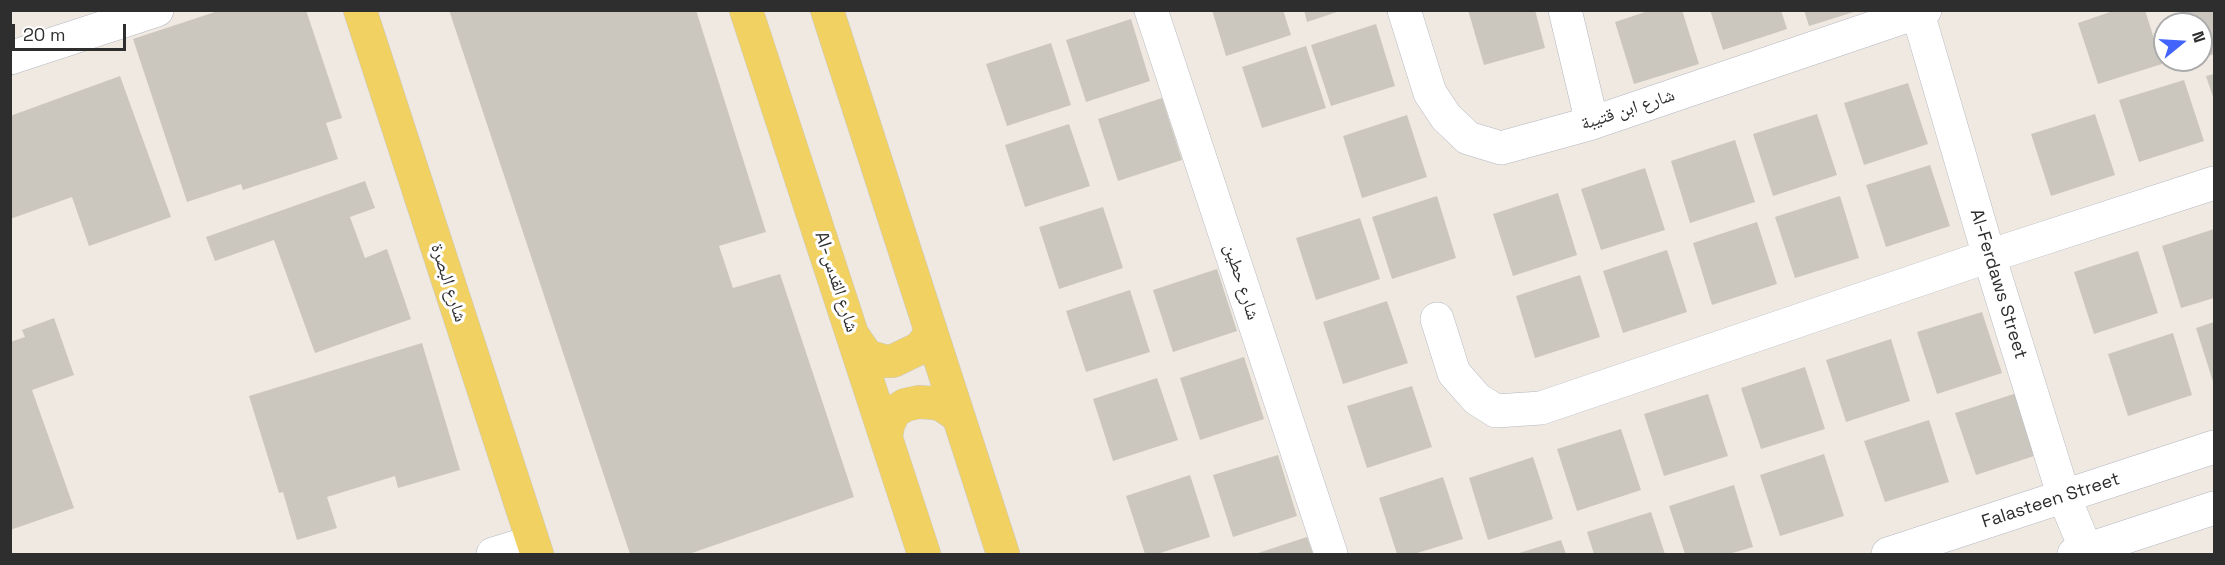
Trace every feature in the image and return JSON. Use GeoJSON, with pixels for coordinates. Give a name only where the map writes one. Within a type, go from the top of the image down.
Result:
{"type":"FeatureCollection","features":[{"type":"Feature","properties":{"kind":"main road","name":"شارع البصرة"},"geometry":{"type":"LineString","coordinates":[[360,10],[535,548]]}},
{"type":"Feature","properties":{"kind":"main road","name":"Al-شارع القدس"},"geometry":{"type":"LineString","coordinates":[[746,10],[924,555]]}},
{"type":"Feature","properties":{"kind":"main road"},"geometry":{"type":"LineString","coordinates":[[827,10],[1003,555]]}},
{"type":"Feature","properties":{"kind":"main road"},"geometry":{"type":"LineString","coordinates":[[854,338],[867,356],[893,361],[920,348],[927,339],[930,328]]}},
{"type":"Feature","properties":{"kind":"main road"},"geometry":{"type":"LineString","coordinates":[[886,437],[894,412],[905,405],[919,402],[933,403],[942,405],[958,416]]}},
{"type":"Feature","properties":{"kind":"street"},"geometry":{"type":"LineString","coordinates":[[10,58],[157,10]]}},
{"type":"Feature","properties":{"kind":"street","name":"شارع حطين"},"geometry":{"type":"LineString","coordinates":[[1151,10],[1330,555]]}},
{"type":"Feature","properties":{"kind":"street","name":"شارع ابن قتيبة"},"geometry":{"type":"LineString","coordinates":[[1404,10],[1430,93],[1446,117],[1467,138],[1501,148],[1592,123],[1920,11]]}},
{"type":"Feature","properties":{"kind":"street"},"geometry":{"type":"LineString","coordinates":[[1565,10],[1592,123]]}},
{"type":"Feature","properties":{"kind":"street","name":"Al-Ferdaws Street"},"geometry":{"type":"LineString","coordinates":[[1920,11],[1989,256],[2083,553]]}},
{"type":"Feature","properties":{"kind":"street"},"geometry":{"type":"LineString","coordinates":[[1437,320],[1454,373],[1477,399],[1496,411],[1541,408],[1989,256],[2214,183]]}},
{"type":"Feature","properties":{"kind":"street","name":"Falasteen Street"},"geometry":{"type":"LineString","coordinates":[[1888,555],[2214,447]]}},
{"type":"Feature","properties":{"kind":"street"},"geometry":{"type":"LineString","coordinates":[[2083,553],[2214,508]]}},
{"type":"Feature","properties":{"kind":"street"},"geometry":{"type":"LineString","coordinates":[[493,555],[535,548]]}},
{"type":"Feature","properties":{"kind":"building"},"geometry":{"type":"Polygon","coordinates":[[[221,10],[306,10],[342,118],[326,123],[338,159],[243,190],[241,184],[187,202],[133,39],[221,10]]]}},
{"type":"Feature","properties":{"kind":"building"},"geometry":{"type":"Polygon","coordinates":[[[449,10],[696,10],[766,232],[719,246],[733,288],[780,274],[854,497],[689,554],[630,554],[449,10]]]}},
{"type":"Feature","properties":{"kind":"building"},"geometry":{"type":"Polygon","coordinates":[[[1212,10],[1283,10],[1291,35],[1226,56],[1212,10]]]}},
{"type":"Feature","properties":{"kind":"building"},"geometry":{"type":"Polygon","coordinates":[[[1304,10],[1340,10],[1340,11],[1307,22],[1304,10]]]}},
{"type":"Feature","properties":{"kind":"building"},"geometry":{"type":"Polygon","coordinates":[[[1468,10],[1535,10],[1545,48],[1484,65],[1468,10]]]}},
{"type":"Feature","properties":{"kind":"building"},"geometry":{"type":"Polygon","coordinates":[[[1651,10],[1682,10],[1699,64],[1634,84],[1615,22],[1651,10]]]}},
{"type":"Feature","properties":{"kind":"building"},"geometry":{"type":"Polygon","coordinates":[[[1710,10],[1781,10],[1787,29],[1723,50],[1710,10]]]}},
{"type":"Feature","properties":{"kind":"building"},"geometry":{"type":"Polygon","coordinates":[[[1804,10],[1857,10],[1857,11],[1809,26],[1804,10]]]}},
{"type":"Feature","properties":{"kind":"building"},"geometry":{"type":"Polygon","coordinates":[[[2116,10],[2145,10],[2153,35],[2153,67],[2098,84],[2078,23],[2116,10]]]}},
{"type":"Feature","properties":{"kind":"building"},"geometry":{"type":"Polygon","coordinates":[[[2180,10],[2214,10],[2214,54],[2213,12],[2181,12],[2180,10]]]}},
{"type":"Feature","properties":{"kind":"building"},"geometry":{"type":"Polygon","coordinates":[[[1131,19],[1150,81],[1086,102],[1066,40],[1131,19]]]}},
{"type":"Feature","properties":{"kind":"building"},"geometry":{"type":"Polygon","coordinates":[[[1376,24],[1395,86],[1331,106],[1311,45],[1376,24]]]}},
{"type":"Feature","properties":{"kind":"building"},"geometry":{"type":"Polygon","coordinates":[[[1051,43],[1071,105],[1007,126],[986,64],[1051,43]]]}},
{"type":"Feature","properties":{"kind":"building"},"geometry":{"type":"Polygon","coordinates":[[[1306,46],[1326,108],[1262,128],[1242,67],[1306,46]]]}},
{"type":"Feature","properties":{"kind":"building"},"geometry":{"type":"Polygon","coordinates":[[[2214,74],[2214,100],[2206,76],[2214,74]]]}},
{"type":"Feature","properties":{"kind":"building"},"geometry":{"type":"Polygon","coordinates":[[[120,76],[171,217],[89,246],[72,197],[10,219],[10,116],[120,76]]]}},
{"type":"Feature","properties":{"kind":"building"},"geometry":{"type":"Polygon","coordinates":[[[2184,80],[2204,141],[2139,162],[2119,100],[2184,80]]]}},
{"type":"Feature","properties":{"kind":"building"},"geometry":{"type":"Polygon","coordinates":[[[1908,83],[1928,144],[1864,165],[1844,103],[1908,83]]]}},
{"type":"Feature","properties":{"kind":"building"},"geometry":{"type":"Polygon","coordinates":[[[1162,98],[1182,160],[1118,181],[1098,119],[1162,98]]]}},
{"type":"Feature","properties":{"kind":"building"},"geometry":{"type":"Polygon","coordinates":[[[1817,114],[1837,175],[1773,196],[1753,134],[1817,114]]]}},
{"type":"Feature","properties":{"kind":"building"},"geometry":{"type":"Polygon","coordinates":[[[2095,114],[2115,175],[2051,196],[2031,134],[2095,114]]]}},
{"type":"Feature","properties":{"kind":"building"},"geometry":{"type":"Polygon","coordinates":[[[1407,115],[1427,177],[1362,198],[1343,136],[1407,115]]]}},
{"type":"Feature","properties":{"kind":"building"},"geometry":{"type":"Polygon","coordinates":[[[1069,124],[1090,186],[1025,207],[1005,145],[1069,124]]]}},
{"type":"Feature","properties":{"kind":"building"},"geometry":{"type":"Polygon","coordinates":[[[1735,140],[1755,202],[1690,223],[1671,161],[1735,140]]]}},
{"type":"Feature","properties":{"kind":"building"},"geometry":{"type":"Polygon","coordinates":[[[1930,165],[1950,226],[1886,247],[1866,185],[1930,165]]]}},
{"type":"Feature","properties":{"kind":"building"},"geometry":{"type":"Polygon","coordinates":[[[1645,168],[1665,230],[1601,250],[1581,189],[1645,168]]]}},
{"type":"Feature","properties":{"kind":"building"},"geometry":{"type":"Polygon","coordinates":[[[365,181],[375,208],[350,217],[365,258],[387,249],[411,319],[315,353],[274,240],[215,261],[206,237],[365,181]]]}},
{"type":"Feature","properties":{"kind":"building"},"geometry":{"type":"Polygon","coordinates":[[[1558,193],[1577,255],[1513,276],[1493,214],[1558,193]]]}},
{"type":"Feature","properties":{"kind":"building"},"geometry":{"type":"Polygon","coordinates":[[[1437,196],[1456,258],[1392,279],[1372,217],[1437,196]]]}},
{"type":"Feature","properties":{"kind":"building"},"geometry":{"type":"Polygon","coordinates":[[[1840,196],[1859,258],[1795,278],[1775,217],[1840,196]]]}},
{"type":"Feature","properties":{"kind":"building"},"geometry":{"type":"Polygon","coordinates":[[[1103,207],[1123,268],[1059,289],[1039,227],[1103,207]]]}},
{"type":"Feature","properties":{"kind":"building"},"geometry":{"type":"Polygon","coordinates":[[[1360,218],[1380,279],[1316,300],[1296,238],[1360,218]]]}},
{"type":"Feature","properties":{"kind":"building"},"geometry":{"type":"Polygon","coordinates":[[[1757,222],[1777,284],[1712,305],[1693,243],[1757,222]]]}},
{"type":"Feature","properties":{"kind":"building"},"geometry":{"type":"Polygon","coordinates":[[[2214,229],[2214,298],[2181,308],[2162,246],[2214,229]]]}},
{"type":"Feature","properties":{"kind":"building"},"geometry":{"type":"Polygon","coordinates":[[[1667,250],[1687,312],[1623,333],[1603,271],[1667,250]]]}},
{"type":"Feature","properties":{"kind":"building"},"geometry":{"type":"Polygon","coordinates":[[[2138,251],[2158,313],[2094,334],[2074,272],[2138,251]]]}},
{"type":"Feature","properties":{"kind":"building"},"geometry":{"type":"Polygon","coordinates":[[[1217,269],[1237,331],[1173,352],[1153,290],[1217,269]]]}},
{"type":"Feature","properties":{"kind":"building"},"geometry":{"type":"Polygon","coordinates":[[[1580,275],[1600,337],[1535,358],[1516,296],[1580,275]]]}},
{"type":"Feature","properties":{"kind":"building"},"geometry":{"type":"Polygon","coordinates":[[[1130,290],[1150,352],[1086,372],[1066,311],[1130,290]]]}},
{"type":"Feature","properties":{"kind":"building"},"geometry":{"type":"Polygon","coordinates":[[[1387,301],[1408,363],[1343,384],[1323,322],[1387,301]]]}},
{"type":"Feature","properties":{"kind":"building"},"geometry":{"type":"Polygon","coordinates":[[[1982,312],[2002,373],[1937,394],[1917,332],[1982,312]]]}},
{"type":"Feature","properties":{"kind":"building"},"geometry":{"type":"Polygon","coordinates":[[[54,318],[74,375],[32,390],[74,508],[10,530],[10,342],[25,337],[22,330],[54,318]]]}},
{"type":"Feature","properties":{"kind":"building"},"geometry":{"type":"Polygon","coordinates":[[[2214,322],[2214,385],[2196,328],[2214,322]]]}},
{"type":"Feature","properties":{"kind":"building"},"geometry":{"type":"Polygon","coordinates":[[[2173,333],[2192,395],[2128,416],[2108,354],[2173,333]]]}},
{"type":"Feature","properties":{"kind":"building"},"geometry":{"type":"Polygon","coordinates":[[[1891,339],[1910,401],[1846,422],[1826,360],[1891,339]]]}},
{"type":"Feature","properties":{"kind":"building"},"geometry":{"type":"Polygon","coordinates":[[[422,343],[460,470],[398,488],[395,476],[327,497],[337,528],[297,540],[283,492],[279,493],[249,396],[422,343]]]}},
{"type":"Feature","properties":{"kind":"building"},"geometry":{"type":"Polygon","coordinates":[[[1244,357],[1264,419],[1200,440],[1180,378],[1244,357]]]}},
{"type":"Feature","properties":{"kind":"building"},"geometry":{"type":"Polygon","coordinates":[[[1805,367],[1825,429],[1761,449],[1741,388],[1805,367]]]}},
{"type":"Feature","properties":{"kind":"building"},"geometry":{"type":"Polygon","coordinates":[[[1157,378],[1178,440],[1113,461],[1093,399],[1157,378]]]}},
{"type":"Feature","properties":{"kind":"building"},"geometry":{"type":"Polygon","coordinates":[[[1412,386],[1432,447],[1367,468],[1347,406],[1412,386]]]}},
{"type":"Feature","properties":{"kind":"building"},"geometry":{"type":"Polygon","coordinates":[[[2020,392],[2040,454],[1976,475],[1955,413],[2020,392]]]}},
{"type":"Feature","properties":{"kind":"building"},"geometry":{"type":"Polygon","coordinates":[[[1708,394],[1728,456],[1664,476],[1644,414],[1708,394]]]}},
{"type":"Feature","properties":{"kind":"building"},"geometry":{"type":"Polygon","coordinates":[[[1929,420],[1949,482],[1885,502],[1864,441],[1929,420]]]}},
{"type":"Feature","properties":{"kind":"building"},"geometry":{"type":"Polygon","coordinates":[[[1621,429],[1641,490],[1577,511],[1557,449],[1621,429]]]}},
{"type":"Feature","properties":{"kind":"building"},"geometry":{"type":"Polygon","coordinates":[[[1824,454],[1844,516],[1780,536],[1760,475],[1824,454]]]}},
{"type":"Feature","properties":{"kind":"building"},"geometry":{"type":"Polygon","coordinates":[[[1278,455],[1297,516],[1233,537],[1213,475],[1278,455]]]}},
{"type":"Feature","properties":{"kind":"building"},"geometry":{"type":"Polygon","coordinates":[[[1533,457],[1553,519],[1488,540],[1469,478],[1533,457]]]}},
{"type":"Feature","properties":{"kind":"building"},"geometry":{"type":"Polygon","coordinates":[[[1190,475],[1210,537],[1157,554],[1145,554],[1126,496],[1190,475]]]}},
{"type":"Feature","properties":{"kind":"building"},"geometry":{"type":"Polygon","coordinates":[[[1443,477],[1463,539],[1414,554],[1397,554],[1379,498],[1443,477]]]}},
{"type":"Feature","properties":{"kind":"building"},"geometry":{"type":"Polygon","coordinates":[[[1734,485],[1753,547],[1729,554],[1685,554],[1669,506],[1734,485]]]}},
{"type":"Feature","properties":{"kind":"building"},"geometry":{"type":"Polygon","coordinates":[[[1651,512],[1665,554],[1594,554],[1587,532],[1651,512]]]}},
{"type":"Feature","properties":{"kind":"building"},"geometry":{"type":"Polygon","coordinates":[[[1307,537],[1313,554],[1255,554],[1307,537]]]}},
{"type":"Feature","properties":{"kind":"building"},"geometry":{"type":"Polygon","coordinates":[[[1561,540],[1566,554],[1516,554],[1561,540]]]}}]}
